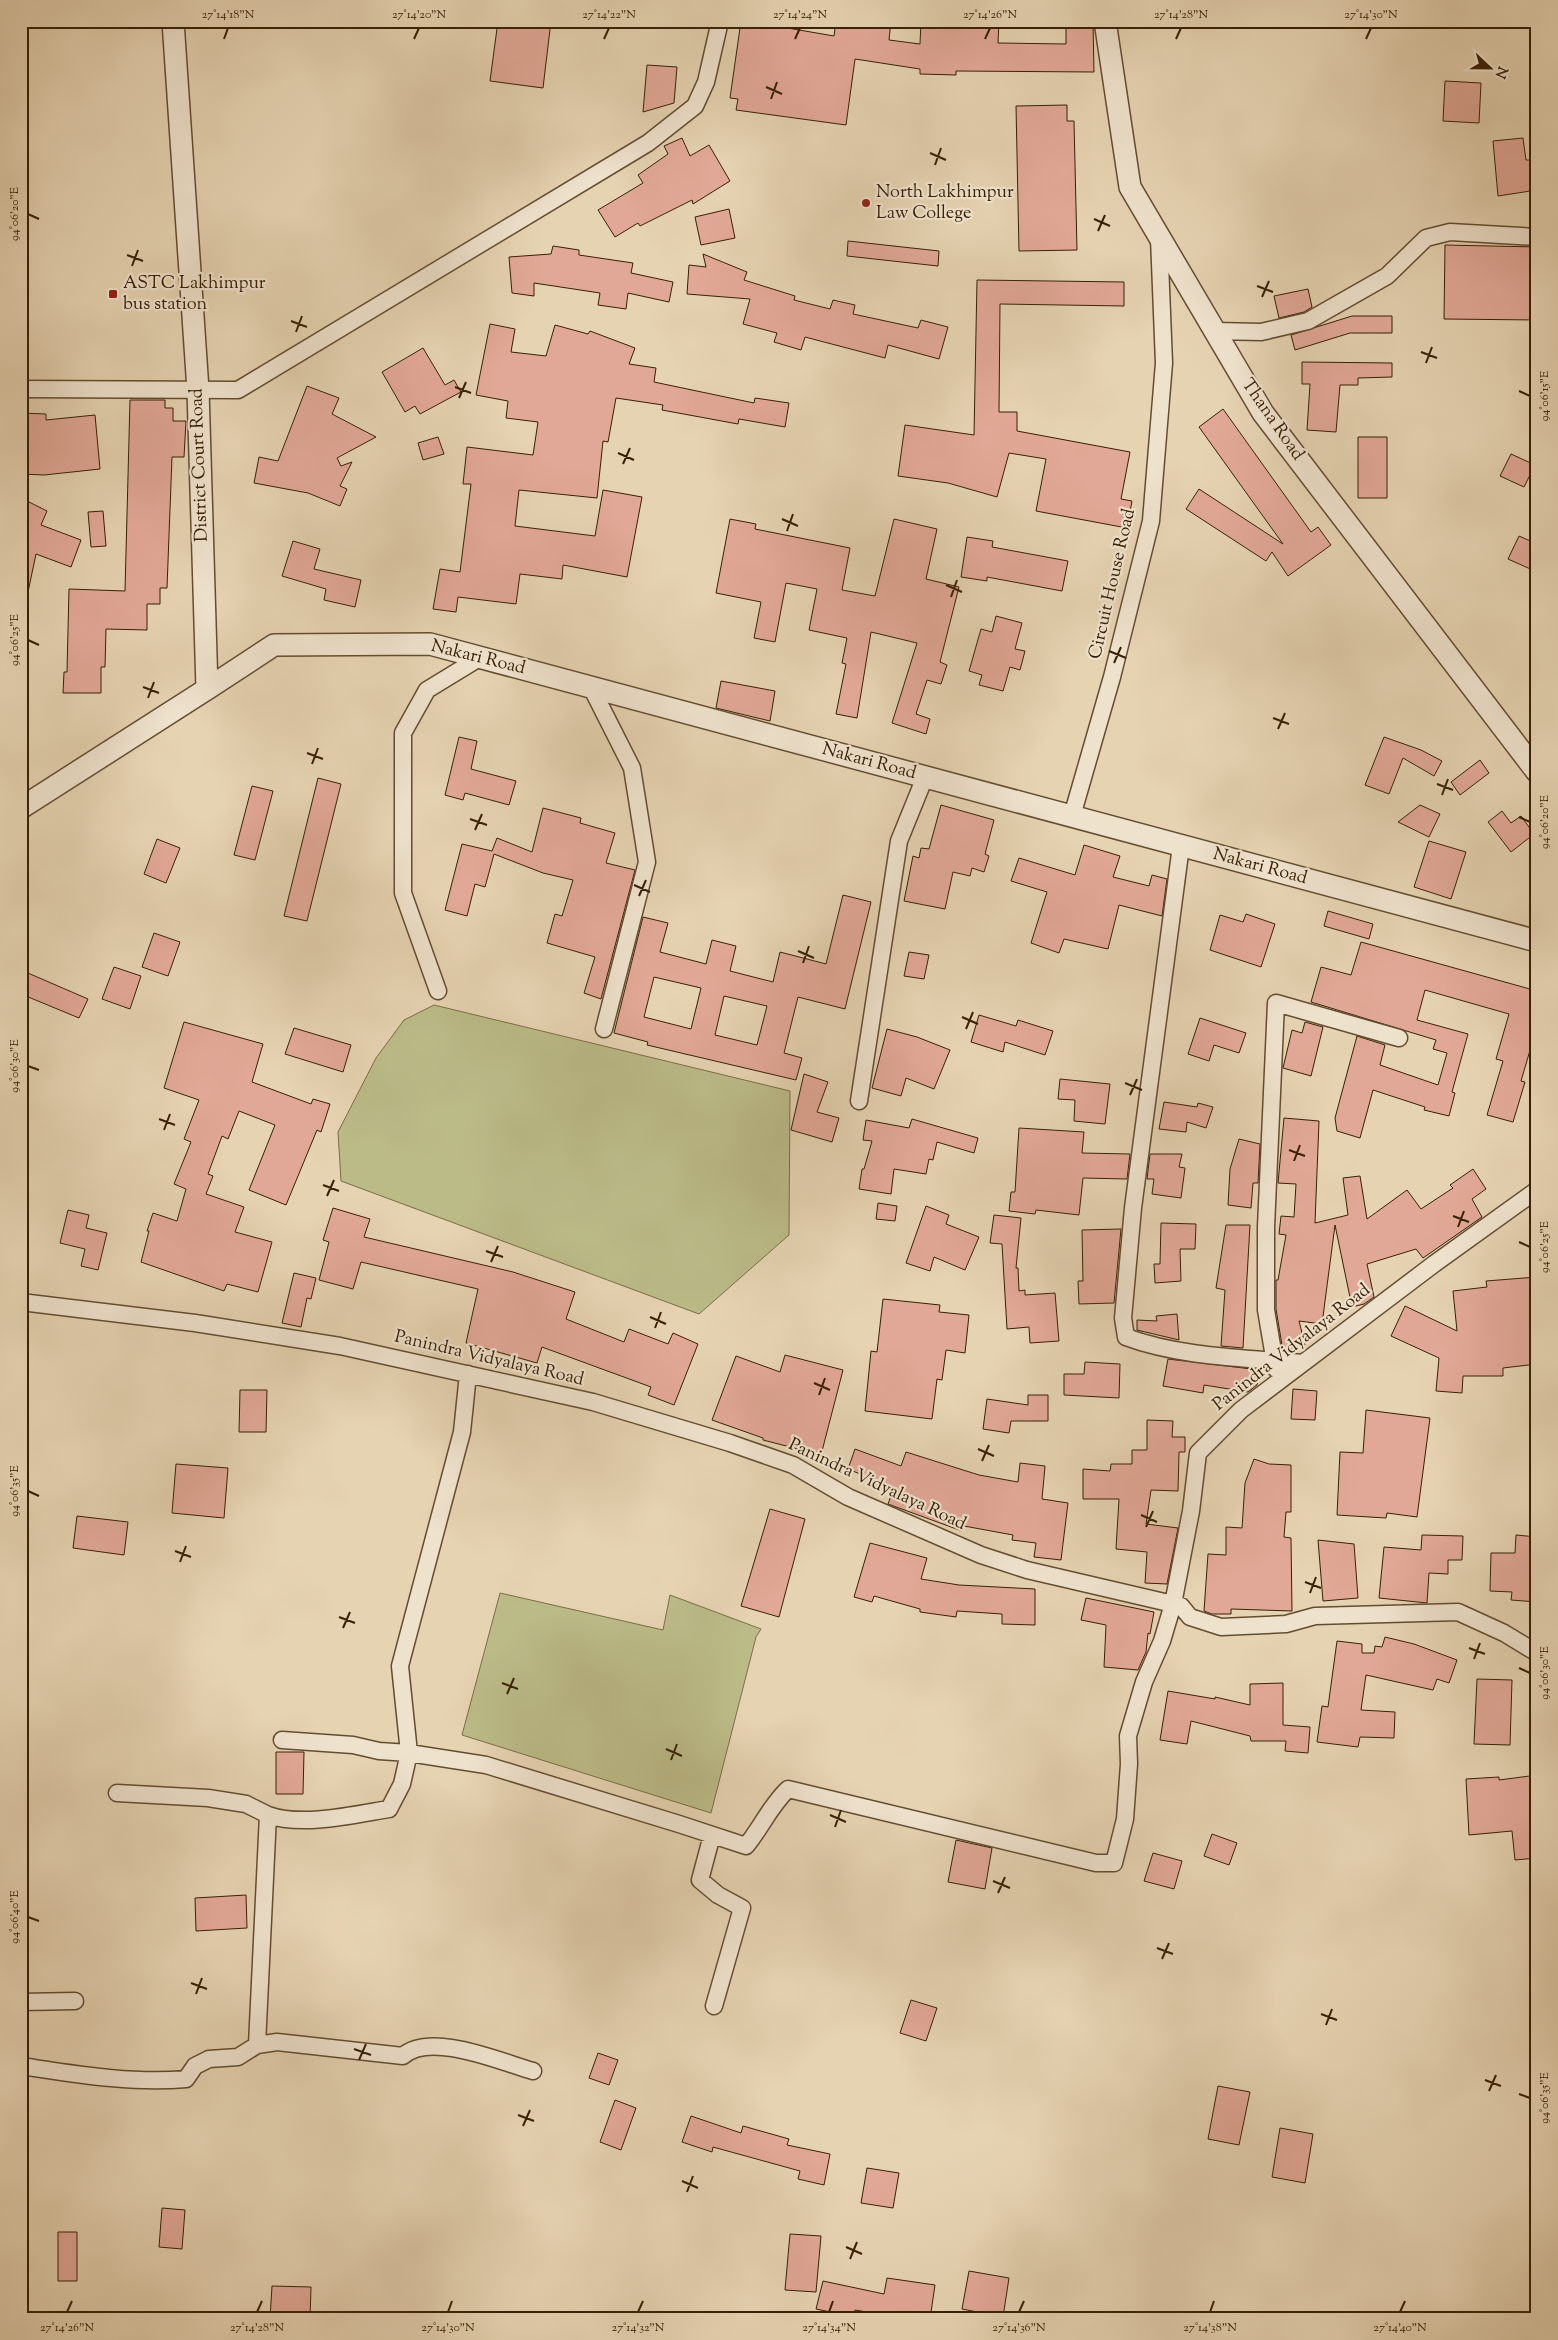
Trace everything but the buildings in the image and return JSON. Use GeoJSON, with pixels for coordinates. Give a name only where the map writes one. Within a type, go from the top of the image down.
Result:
{"type":"FeatureCollection","features":[{"type":"Feature","properties":{"kind":"street","name":"District Court Road"},"geometry":{"type":"LineString","coordinates":[[173,21],[198,390],[207,689]]}},
{"type":"Feature","properties":{"kind":"street"},"geometry":{"type":"LineString","coordinates":[[21,389],[238,390],[648,143],[695,106],[706,82],[720,21]]}},
{"type":"Feature","properties":{"kind":"street","name":"Thana Road"},"geometry":{"type":"LineString","coordinates":[[1105,21],[1130,187],[1264,413],[1537,772]]}},
{"type":"Feature","properties":{"kind":"street"},"geometry":{"type":"LineString","coordinates":[[1215,331],[1261,332],[1308,321],[1387,276],[1426,238],[1450,232],[1537,236]]}},
{"type":"Feature","properties":{"kind":"street","name":"Circuit House Road"},"geometry":{"type":"LineString","coordinates":[[1072,816],[1112,677],[1151,521],[1164,363],[1159,236]]}},
{"type":"Feature","properties":{"kind":"street","name":"Nakari Road"},"geometry":{"type":"LineString","coordinates":[[207,689],[274,645],[430,644],[1537,942]]}},
{"type":"Feature","properties":{"kind":"street"},"geometry":{"type":"LineString","coordinates":[[438,992],[403,893],[403,733],[427,690],[481,657]]}},
{"type":"Feature","properties":{"kind":"street"},"geometry":{"type":"LineString","coordinates":[[591,687],[632,768],[647,862],[604,1029]]}},
{"type":"Feature","properties":{"kind":"street"},"geometry":{"type":"LineString","coordinates":[[21,808],[207,689]]}},
{"type":"Feature","properties":{"kind":"street"},"geometry":{"type":"LineString","coordinates":[[859,1101],[899,841],[925,777]]}},
{"type":"Feature","properties":{"kind":"street"},"geometry":{"type":"LineString","coordinates":[[1181,846],[1133,1208],[1123,1318],[1126,1337],[1140,1342],[1180,1350],[1303,1363]]}},
{"type":"Feature","properties":{"kind":"street"},"geometry":{"type":"LineString","coordinates":[[1280,1381],[1273,1360],[1266,1310],[1266,1227],[1276,1003],[1399,1038]]}},
{"type":"Feature","properties":{"kind":"street","name":"Panindra Vidyalaya Road"},"geometry":{"type":"LineString","coordinates":[[21,1302],[195,1323],[321,1343],[593,1402],[730,1443],[793,1465],[848,1497],[981,1556],[1027,1570],[1173,1604],[1191,1511],[1198,1453],[1241,1410],[1434,1264],[1537,1190]]}},
{"type":"Feature","properties":{"kind":"street"},"geometry":{"type":"LineString","coordinates":[[117,1793],[208,1798],[246,1804],[283,1820],[308,1819],[389,1809],[402,1784],[409,1753],[400,1666],[462,1432],[468,1374]]}},
{"type":"Feature","properties":{"kind":"street"},"geometry":{"type":"LineString","coordinates":[[282,1740],[353,1745],[379,1751],[409,1753],[486,1765],[746,1846],[756,1834],[775,1801],[788,1790],[1096,1863],[1114,1863],[1125,1819],[1129,1764],[1128,1736],[1144,1682],[1162,1641],[1173,1604],[1181,1606],[1190,1617],[1221,1627],[1286,1624],[1315,1616],[1458,1612],[1504,1633],[1535,1654]]}},
{"type":"Feature","properties":{"kind":"street"},"geometry":{"type":"LineString","coordinates":[[258,2045],[268,1815]]}},
{"type":"Feature","properties":{"kind":"street"},"geometry":{"type":"LineString","coordinates":[[712,1835],[700,1880],[718,1895],[742,1908],[714,2006]]}},
{"type":"Feature","properties":{"kind":"street"},"geometry":{"type":"LineString","coordinates":[[21,2002],[75,2001]]}},
{"type":"Feature","properties":{"kind":"street"},"geometry":{"type":"LineString","coordinates":[[21,2066],[86,2076],[162,2082],[186,2079],[195,2066],[209,2059],[238,2056],[258,2045],[277,2042],[402,2056],[409,2050],[425,2046],[445,2046],[533,2071]]}},
{"type":"Feature","properties":{"kind":"green space"},"geometry":{"type":"Polygon","coordinates":[[[434,1005],[790,1091],[789,1235],[699,1314],[341,1181],[338,1132],[376,1058],[404,1020],[434,1005]]]}},
{"type":"Feature","properties":{"kind":"green space"},"geometry":{"type":"Polygon","coordinates":[[[500,1593],[663,1630],[670,1595],[761,1629],[756,1637],[711,1813],[462,1735],[500,1593]]]}},
{"type":"Feature","properties":{"kind":"place","name":"North Lakhimpur Law College"},"geometry":{"type":"Point","coordinates":[866,203]}},
{"type":"Feature","properties":{"kind":"place","name":"ASTC Lakhimpur bus station"},"geometry":{"type":"Point","coordinates":[113,294]}}]}
